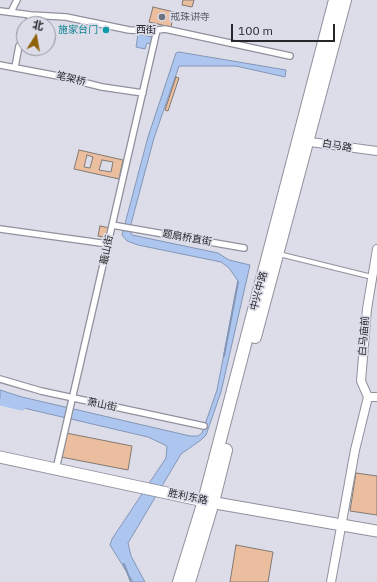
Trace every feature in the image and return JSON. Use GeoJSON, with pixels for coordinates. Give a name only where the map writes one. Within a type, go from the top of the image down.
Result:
{"type":"FeatureCollection","features":[{"type":"Feature","properties":{"kind":"main road","name":"中兴中路"},"geometry":{"type":"LineString","coordinates":[[179,582],[207,505],[277,254],[335,0]]}},
{"type":"Feature","properties":{"kind":"main road","name":"中兴中路"},"geometry":{"type":"LineString","coordinates":[[189,582],[207,505],[303,141],[345,0]]}},
{"type":"Feature","properties":{"kind":"main road","name":"胜利东路"},"geometry":{"type":"LineString","coordinates":[[0,457],[154,494],[207,505],[342,528],[377,531]]}},
{"type":"Feature","properties":{"kind":"main road","name":"胜利东路"},"geometry":{"type":"LineString","coordinates":[[0,464],[139,490]]}},
{"type":"Feature","properties":{"kind":"main road","name":"胜利东路"},"geometry":{"type":"LineString","coordinates":[[342,528],[377,538]]}},
{"type":"Feature","properties":{"kind":"street"},"geometry":{"type":"LineString","coordinates":[[11,12],[17,0]]}},
{"type":"Feature","properties":{"kind":"street","name":"西街"},"geometry":{"type":"LineString","coordinates":[[0,10],[30,15],[66,17],[129,30],[165,29],[290,56]]}},
{"type":"Feature","properties":{"kind":"street","name":"蕺山街"},"geometry":{"type":"LineString","coordinates":[[56,470],[69,420],[157,30]]}},
{"type":"Feature","properties":{"kind":"street"},"geometry":{"type":"LineString","coordinates":[[15,67],[17,56]]}},
{"type":"Feature","properties":{"kind":"street","name":"笔架桥"},"geometry":{"type":"LineString","coordinates":[[0,65],[15,67],[102,87],[143,93]]}},
{"type":"Feature","properties":{"kind":"street","name":"白马路"},"geometry":{"type":"LineString","coordinates":[[303,141],[357,150],[377,151]]}},
{"type":"Feature","properties":{"kind":"street","name":"题扇桥直街"},"geometry":{"type":"LineString","coordinates":[[112,225],[244,248]]}},
{"type":"Feature","properties":{"kind":"street"},"geometry":{"type":"LineString","coordinates":[[0,229],[108,244]]}},
{"type":"Feature","properties":{"kind":"street","name":"白马庙前"},"geometry":{"type":"LineString","coordinates":[[368,397],[360,381],[367,310],[377,249]]}},
{"type":"Feature","properties":{"kind":"street","name":"萧山街"},"geometry":{"type":"LineString","coordinates":[[0,379],[73,401],[204,426]]}},
{"type":"Feature","properties":{"kind":"street"},"geometry":{"type":"LineString","coordinates":[[331,582],[355,450],[368,397],[377,397]]}},
{"type":"Feature","properties":{"kind":"lane"},"geometry":{"type":"LineString","coordinates":[[277,254],[372,277]]}},
{"type":"Feature","properties":{"kind":"water"},"geometry":{"type":"Polygon","coordinates":[[[138,34],[152,37],[151,44],[147,43],[145,49],[136,47],[138,34]]]}},
{"type":"Feature","properties":{"kind":"water"},"geometry":{"type":"Polygon","coordinates":[[[179,52],[286,70],[285,77],[236,66],[179,66],[154,138],[131,224],[130,231],[132,235],[218,253],[229,260],[250,265],[221,392],[206,435],[181,454],[128,543],[131,556],[145,582],[133,582],[110,545],[112,539],[166,458],[167,446],[148,437],[0,401],[0,390],[22,397],[190,436],[198,436],[202,433],[217,390],[238,281],[229,268],[221,262],[138,245],[127,241],[122,235],[148,137],[176,53],[179,52]]]}},
{"type":"Feature","properties":{"kind":"building"},"geometry":{"type":"Polygon","coordinates":[[[183,0],[194,0],[192,7],[182,5],[183,0]]]}},
{"type":"Feature","properties":{"kind":"building"},"geometry":{"type":"Polygon","coordinates":[[[153,7],[174,12],[171,27],[149,22],[153,7]]]}},
{"type":"Feature","properties":{"kind":"building"},"geometry":{"type":"Polygon","coordinates":[[[176,77],[179,78],[168,111],[165,110],[176,77]]]}},
{"type":"Feature","properties":{"kind":"building"},"geometry":{"type":"Polygon","coordinates":[[[79,150],[123,160],[119,179],[74,169],[79,150]],[[87,155],[84,167],[90,168],[93,157],[87,155]],[[102,160],[99,170],[111,172],[113,162],[102,160]]]}},
{"type":"Feature","properties":{"kind":"building"},"geometry":{"type":"Polygon","coordinates":[[[100,226],[110,228],[108,238],[98,236],[100,226]]]}},
{"type":"Feature","properties":{"kind":"building"},"geometry":{"type":"Polygon","coordinates":[[[66,433],[132,446],[128,470],[61,457],[66,433]]]}},
{"type":"Feature","properties":{"kind":"building"},"geometry":{"type":"Polygon","coordinates":[[[356,473],[377,476],[377,515],[350,511],[356,473]]]}},
{"type":"Feature","properties":{"kind":"building"},"geometry":{"type":"Polygon","coordinates":[[[236,545],[273,552],[268,582],[230,582],[236,545]]]}},
{"type":"Feature","properties":{"kind":"waterway"},"geometry":{"type":"LineString","coordinates":[[224,356],[238,282]]}},
{"type":"Feature","properties":{"kind":"waterway"},"geometry":{"type":"LineString","coordinates":[[0,402],[22,407]]}},
{"type":"Feature","properties":{"kind":"waterway"},"geometry":{"type":"LineString","coordinates":[[124,564],[131,582]]}},
{"type":"Feature","properties":{"kind":"place","name":"戒珠讲寺"},"geometry":{"type":"Point","coordinates":[162,17]}},
{"type":"Feature","properties":{"kind":"place","name":"施家台门"},"geometry":{"type":"Point","coordinates":[106,30]}}]}
